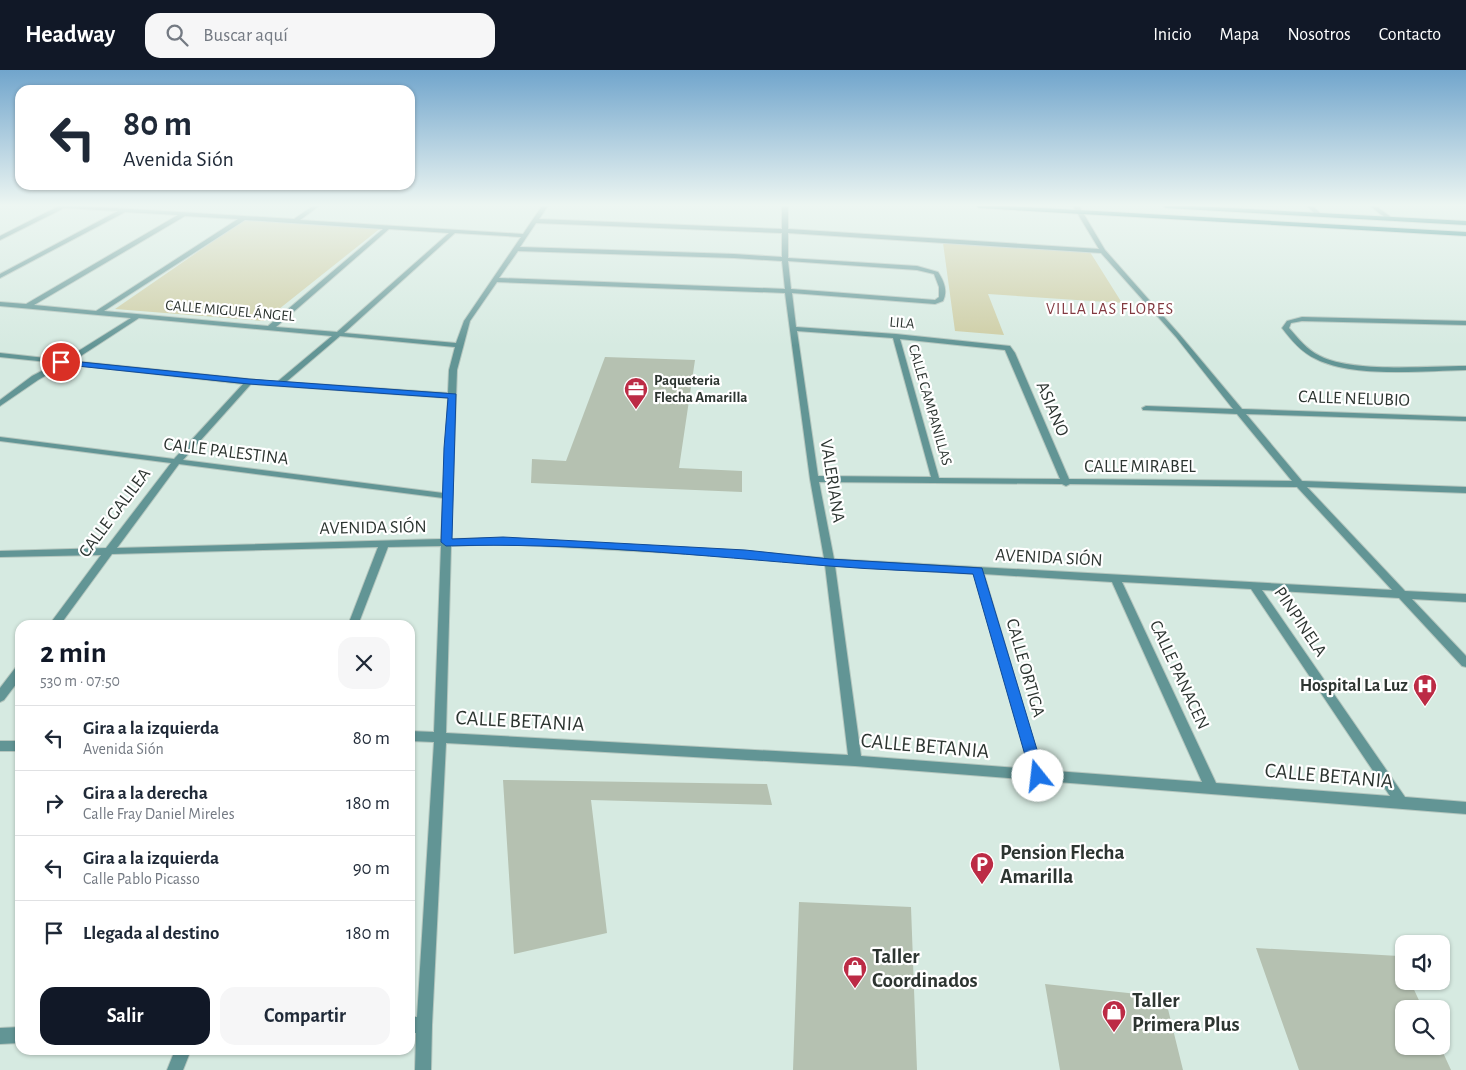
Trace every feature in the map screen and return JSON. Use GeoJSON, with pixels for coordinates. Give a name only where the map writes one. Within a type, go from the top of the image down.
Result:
{"type":"FeatureCollection","features":[{"type":"Feature","properties":{"kind":"street"},"geometry":{"type":"LineString","coordinates":[[0,276],[44,253]]}},
{"type":"Feature","properties":{"kind":"street"},"geometry":{"type":"LineString","coordinates":[[28,306],[118,253]]}},
{"type":"Feature","properties":{"kind":"street"},"geometry":{"type":"LineString","coordinates":[[97,313],[190,253]]}},
{"type":"Feature","properties":{"kind":"street"},"geometry":{"type":"LineString","coordinates":[[270,328],[358,253]]}},
{"type":"Feature","properties":{"kind":"street"},"geometry":{"type":"LineString","coordinates":[[280,384],[430,253]]}},
{"type":"Feature","properties":{"kind":"street"},"geometry":{"type":"LineString","coordinates":[[423,1070],[417,1025],[440,736],[447,496],[454,370],[459,345],[467,321],[515,253]]}},
{"type":"Feature","properties":{"kind":"street"},"geometry":{"type":"LineString","coordinates":[[496,280],[788,290],[921,300],[941,300],[943,296],[941,282],[936,273],[916,268],[785,258],[626,253]]}},
{"type":"Feature","properties":{"kind":"street","name":"VALERIANA"},"geometry":{"type":"LineString","coordinates":[[785,253],[788,290],[814,479],[830,562],[855,760]]}},
{"type":"Feature","properties":{"kind":"street"},"geometry":{"type":"LineString","coordinates":[[1103,253],[1241,411],[1298,484],[1466,663]]}},
{"type":"Feature","properties":{"kind":"street","name":"CALLE MIGUEL ÁNGEL"},"geometry":{"type":"LineString","coordinates":[[0,304],[459,345]]}},
{"type":"Feature","properties":{"kind":"street"},"geometry":{"type":"LineString","coordinates":[[0,404],[61,362],[80,354],[137,317]]}},
{"type":"Feature","properties":{"kind":"street"},"geometry":{"type":"LineString","coordinates":[[1466,323],[1302,319],[1289,322],[1285,328],[1310,353],[1334,364],[1363,367],[1466,368]]}},
{"type":"Feature","properties":{"kind":"street","name":"LILA"},"geometry":{"type":"LineString","coordinates":[[794,328],[896,336],[1007,348]]}},
{"type":"Feature","properties":{"kind":"street","name":"CALLE CAMPANILLAS"},"geometry":{"type":"LineString","coordinates":[[896,336],[936,481]]}},
{"type":"Feature","properties":{"kind":"street","name":"ASIANO"},"geometry":{"type":"LineString","coordinates":[[1007,348],[1011,353],[1066,483]]}},
{"type":"Feature","properties":{"kind":"street"},"geometry":{"type":"LineString","coordinates":[[0,356],[249,382],[453,396]]}},
{"type":"Feature","properties":{"kind":"street","name":"CALLE GALILEA"},"geometry":{"type":"LineString","coordinates":[[58,620],[176,462],[249,382]]}},
{"type":"Feature","properties":{"kind":"street","name":"CALLE NELUBIO"},"geometry":{"type":"LineString","coordinates":[[1146,408],[1466,419]]}},
{"type":"Feature","properties":{"kind":"street","name":"CALLE PALESTINA"},"geometry":{"type":"LineString","coordinates":[[0,439],[447,496]]}},
{"type":"Feature","properties":{"kind":"street","name":"CALLE MIRABEL"},"geometry":{"type":"LineString","coordinates":[[814,479],[1298,484],[1466,490]]}},
{"type":"Feature","properties":{"kind":"street","name":"AVENIDA SIÓN"},"geometry":{"type":"LineString","coordinates":[[0,554],[503,541],[745,554],[830,562],[1116,579],[1466,598]]}},
{"type":"Feature","properties":{"kind":"street"},"geometry":{"type":"LineString","coordinates":[[355,620],[385,543]]}},
{"type":"Feature","properties":{"kind":"street","name":"CALLE ORTIGA"},"geometry":{"type":"LineString","coordinates":[[978,570],[1038,776]]}},
{"type":"Feature","properties":{"kind":"street","name":"CALLE PANACEN"},"geometry":{"type":"LineString","coordinates":[[1116,579],[1211,787]]}},
{"type":"Feature","properties":{"kind":"street","name":"PINPINELA"},"geometry":{"type":"LineString","coordinates":[[1254,586],[1401,802]]}},
{"type":"Feature","properties":{"kind":"street"},"geometry":{"type":"LineString","coordinates":[[0,698],[15,677]]}},
{"type":"Feature","properties":{"kind":"street","name":"CALLE BETANIA"},"geometry":{"type":"LineString","coordinates":[[415,736],[855,760],[1038,776],[1211,787],[1466,808]]}},
{"type":"Feature","properties":{"kind":"street"},"geometry":{"type":"LineString","coordinates":[[0,746],[15,746]]}},
{"type":"Feature","properties":{"kind":"street"},"geometry":{"type":"LineString","coordinates":[[0,1036],[15,1035]]}},
{"type":"Feature","properties":{"kind":"street"},"geometry":{"type":"LineString","coordinates":[[175,1070],[181,1055]]}},
{"type":"Feature","properties":{"kind":"green space"},"geometry":{"type":"Polygon","coordinates":[[[197,253],[350,253],[264,321],[115,309],[197,253]]]}},
{"type":"Feature","properties":{"kind":"green space"},"geometry":{"type":"Polygon","coordinates":[[[944,253],[1090,253],[1122,303],[988,294],[1004,335],[955,331],[944,253]]]}},
{"type":"Feature","properties":{"kind":"building","name":"Paqueteria Flecha Amarilla"},"geometry":{"type":"Polygon","coordinates":[[[605,357],[695,360],[679,468],[742,471],[742,492],[531,483],[532,459],[566,461],[605,357]]]}},
{"type":"Feature","properties":{"kind":"building"},"geometry":{"type":"Polygon","coordinates":[[[503,780],[767,784],[772,805],[591,800],[607,933],[514,954],[503,780]]]}},
{"type":"Feature","properties":{"kind":"building","name":"Taller Coordinados"},"geometry":{"type":"Polygon","coordinates":[[[799,902],[911,907],[917,1070],[793,1070],[799,902]]]}},
{"type":"Feature","properties":{"kind":"building"},"geometry":{"type":"Polygon","coordinates":[[[1256,948],[1395,956],[1395,990],[1414,990],[1419,1000],[1395,1000],[1395,1055],[1444,1055],[1451,1070],[1299,1070],[1256,948]]]}},
{"type":"Feature","properties":{"kind":"building","name":"Taller Primera Plus"},"geometry":{"type":"Polygon","coordinates":[[[1045,984],[1165,997],[1183,1070],[1060,1070],[1045,984]]]}},
{"type":"Feature","properties":{"kind":"place","name":"Paqueteria Flecha Amarilla"},"geometry":{"type":"Point","coordinates":[636,410]}},
{"type":"Feature","properties":{"kind":"place","name":"Hospital La Luz"},"geometry":{"type":"Point","coordinates":[1425,707]}},
{"type":"Feature","properties":{"kind":"place","name":"Pension Flecha Amarilla"},"geometry":{"type":"Point","coordinates":[982,885]}},
{"type":"Feature","properties":{"kind":"place","name":"Taller Coordinados"},"geometry":{"type":"Point","coordinates":[855,989]}},
{"type":"Feature","properties":{"kind":"place","name":"Taller Primera Plus"},"geometry":{"type":"Point","coordinates":[1114,1033]}},
{"type":"Feature","properties":{"kind":"district","name":"VILLA LAS FLORES"},"geometry":{"type":"Point","coordinates":[1110,309]}},
{"type":"Feature","properties":{"kind":"route"},"geometry":{"type":"LineString","coordinates":[[61,362],[249,382],[453,396],[448,448],[446,542],[503,541],[745,554],[830,562],[978,570],[1038,776]]}}]}
